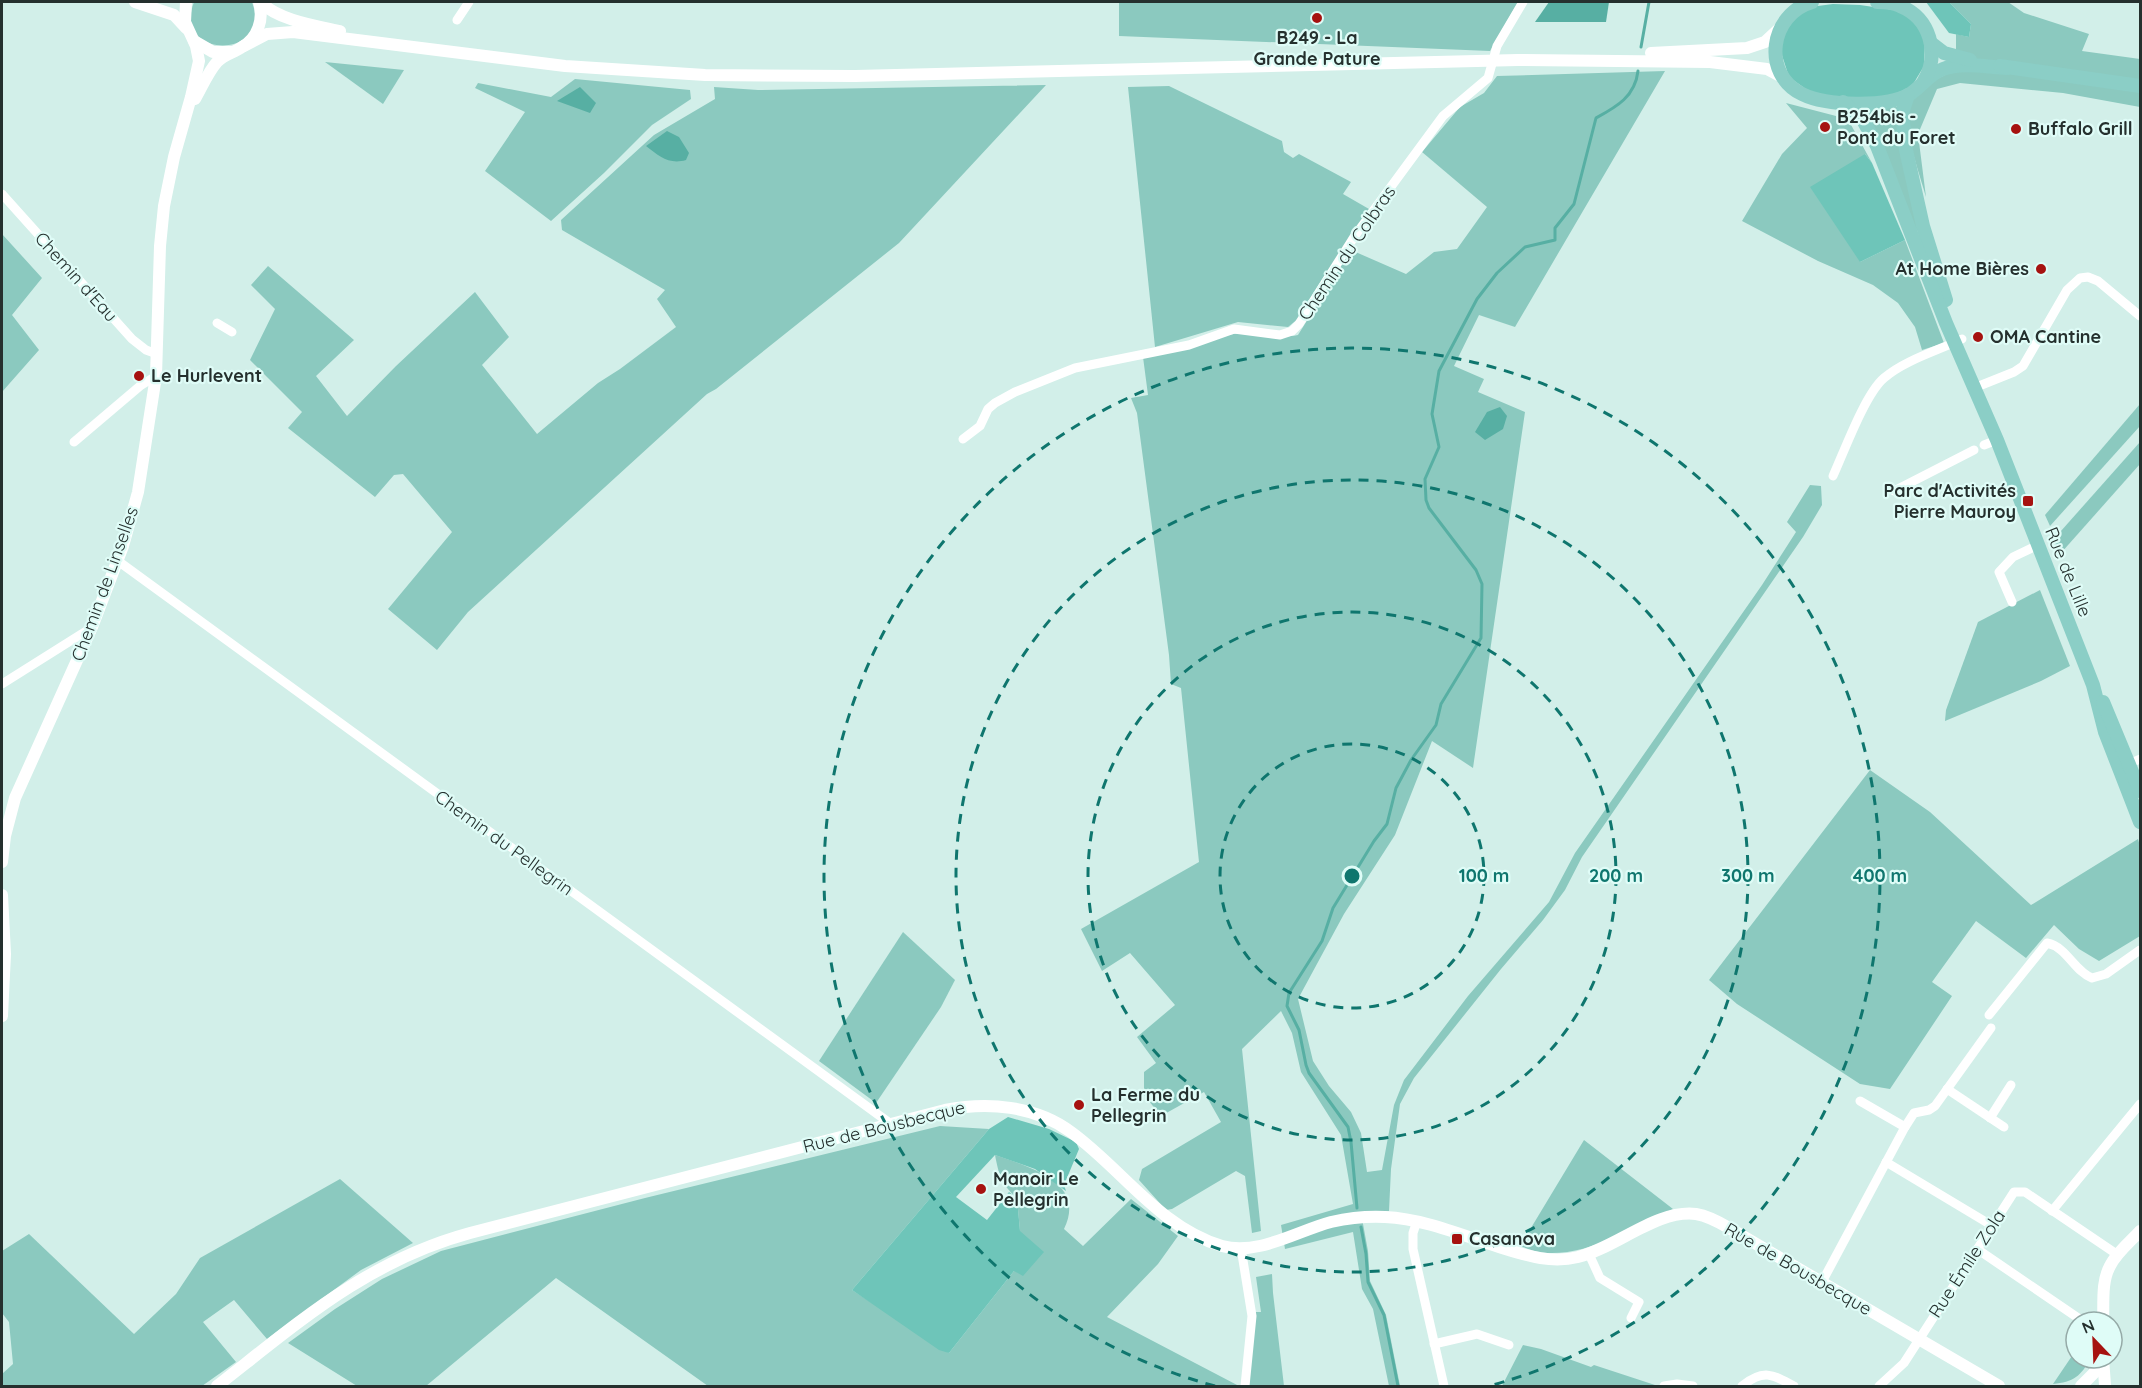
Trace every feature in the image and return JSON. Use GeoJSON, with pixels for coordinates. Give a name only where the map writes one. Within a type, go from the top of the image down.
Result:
{"type":"FeatureCollection","features":[{"type":"Feature","properties":{"kind":"main road"},"geometry":{"type":"LineString","coordinates":[[1812,2],[1795,7],[1780,28],[1775,54],[1778,68],[1784,78],[1792,88],[1808,97],[1844,102],[1887,102],[1908,95],[1937,71],[1955,65],[2007,68],[2140,86]]}},
{"type":"Feature","properties":{"kind":"main road"},"geometry":{"type":"LineString","coordinates":[[1877,2],[1903,5],[1924,25],[1931,43],[1931,63],[1924,81]]}},
{"type":"Feature","properties":{"kind":"main road"},"geometry":{"type":"LineString","coordinates":[[1931,43],[1949,55],[2007,68]]}},
{"type":"Feature","properties":{"kind":"main road","name":"Rue de Lille"},"geometry":{"type":"LineString","coordinates":[[1908,95],[1902,119],[1918,202],[1935,268],[1959,341]]}},
{"type":"Feature","properties":{"kind":"main road","name":"Rue de Lille"},"geometry":{"type":"LineString","coordinates":[[1844,102],[1860,116],[1874,140],[1978,386],[1992,412],[1990,442],[2038,545],[2093,685],[2107,709],[2140,791]]}},
{"type":"Feature","properties":{"kind":"main road","name":"Rue de Lille"},"geometry":{"type":"LineString","coordinates":[[2130,764],[2140,822]]}},
{"type":"Feature","properties":{"kind":"street"},"geometry":{"type":"LineString","coordinates":[[135,2],[174,15],[182,22],[198,50],[199,61],[186,116]]}},
{"type":"Feature","properties":{"kind":"street"},"geometry":{"type":"LineString","coordinates":[[186,2],[184,18],[189,34],[208,50],[231,52]]}},
{"type":"Feature","properties":{"kind":"street"},"geometry":{"type":"LineString","coordinates":[[260,2],[269,9],[298,21],[400,45]]}},
{"type":"Feature","properties":{"kind":"street"},"geometry":{"type":"LineString","coordinates":[[244,46],[259,28],[260,2]]}},
{"type":"Feature","properties":{"kind":"street"},"geometry":{"type":"LineString","coordinates":[[457,20],[469,2]]}},
{"type":"Feature","properties":{"kind":"street","name":"Chemin du Colbras"},"geometry":{"type":"LineString","coordinates":[[963,439],[980,426],[988,409],[995,403],[1015,392],[1075,368],[1189,345],[1234,329],[1280,335],[1292,331],[1299,324],[1358,231],[1443,116],[1488,78],[1497,46],[1523,2]]}},
{"type":"Feature","properties":{"kind":"street"},"geometry":{"type":"LineString","coordinates":[[1518,60],[1739,49],[1765,42],[1780,28]]}},
{"type":"Feature","properties":{"kind":"street"},"geometry":{"type":"LineString","coordinates":[[186,116],[215,64],[231,52],[267,34],[284,32],[594,69],[685,74],[864,76],[1518,60],[1710,62],[1767,69],[1784,78]]}},
{"type":"Feature","properties":{"kind":"street","name":"Chemin de Linselles"},"geometry":{"type":"LineString","coordinates":[[2,862],[9,818],[23,776],[76,667],[118,561],[132,517],[156,376],[163,218],[174,157],[186,116]]}},
{"type":"Feature","properties":{"kind":"street","name":"Chemin d'Eau"},"geometry":{"type":"LineString","coordinates":[[2,194],[132,339],[146,350],[157,354]]}},
{"type":"Feature","properties":{"kind":"street"},"geometry":{"type":"LineString","coordinates":[[1978,386],[2014,372],[2023,366],[2067,290],[2080,278],[2088,277],[2098,281],[2140,316]]}},
{"type":"Feature","properties":{"kind":"street"},"geometry":{"type":"LineString","coordinates":[[217,322],[232,332]]}},
{"type":"Feature","properties":{"kind":"street"},"geometry":{"type":"LineString","coordinates":[[1833,476],[1867,402],[1879,382],[1892,372],[1959,341]]}},
{"type":"Feature","properties":{"kind":"street"},"geometry":{"type":"LineString","coordinates":[[74,442],[140,386],[156,376]]}},
{"type":"Feature","properties":{"kind":"street"},"geometry":{"type":"LineString","coordinates":[[1894,491],[1974,450]]}},
{"type":"Feature","properties":{"kind":"street"},"geometry":{"type":"LineString","coordinates":[[2012,602],[1999,572],[2013,557],[2038,545]]}},
{"type":"Feature","properties":{"kind":"street","name":"Chemin du Pellegrin"},"geometry":{"type":"LineString","coordinates":[[118,561],[891,1124]]}},
{"type":"Feature","properties":{"kind":"street"},"geometry":{"type":"LineString","coordinates":[[2,684],[92,627]]}},
{"type":"Feature","properties":{"kind":"street"},"geometry":{"type":"LineString","coordinates":[[2,895],[5,963],[2,1016]]}},
{"type":"Feature","properties":{"kind":"street"},"geometry":{"type":"LineString","coordinates":[[1989,1015],[2047,943],[2064,952],[2085,974],[2092,978],[2106,974],[2140,950]]}},
{"type":"Feature","properties":{"kind":"street"},"geometry":{"type":"LineString","coordinates":[[1822,1282],[1914,1113],[1933,1108],[1991,1028]]}},
{"type":"Feature","properties":{"kind":"street"},"geometry":{"type":"LineString","coordinates":[[1990,1118],[2012,1085]]}},
{"type":"Feature","properties":{"kind":"street"},"geometry":{"type":"LineString","coordinates":[[1947,1089],[2004,1127]]}},
{"type":"Feature","properties":{"kind":"street"},"geometry":{"type":"LineString","coordinates":[[1860,1101],[1905,1127]]}},
{"type":"Feature","properties":{"kind":"street"},"geometry":{"type":"LineString","coordinates":[[2118,1255],[2052,1211],[2140,1104]]}},
{"type":"Feature","properties":{"kind":"street","name":"Rue de Bousbecque"},"geometry":{"type":"LineString","coordinates":[[217,1386],[344,1289],[390,1262],[426,1247],[481,1230],[945,1110],[970,1106],[1001,1107],[1036,1115],[1071,1132],[1138,1193],[1176,1223],[1228,1247],[1256,1246],[1343,1220],[1381,1217],[1418,1221],[1539,1259],[1561,1260],[1588,1254],[1670,1216],[1697,1214],[1721,1223],[1999,1386]]}},
{"type":"Feature","properties":{"kind":"street"},"geometry":{"type":"LineString","coordinates":[[1886,1162],[1991,1226]]}},
{"type":"Feature","properties":{"kind":"street","name":"Rue Émile Zola"},"geometry":{"type":"LineString","coordinates":[[1879,1386],[1904,1363],[2011,1195],[2018,1191],[2025,1192],[2052,1211]]}},
{"type":"Feature","properties":{"kind":"street"},"geometry":{"type":"LineString","coordinates":[[1418,1221],[1413,1233],[1413,1249],[1444,1386]]}},
{"type":"Feature","properties":{"kind":"street"},"geometry":{"type":"LineString","coordinates":[[2104,1310],[2106,1276],[2110,1266],[2140,1231]]}},
{"type":"Feature","properties":{"kind":"street"},"geometry":{"type":"LineString","coordinates":[[1241,1248],[1252,1316],[1245,1386]]}},
{"type":"Feature","properties":{"kind":"street"},"geometry":{"type":"LineString","coordinates":[[1977,1249],[2066,1310]]}},
{"type":"Feature","properties":{"kind":"street"},"geometry":{"type":"LineString","coordinates":[[1588,1254],[1600,1278],[1639,1302],[1631,1318]]}},
{"type":"Feature","properties":{"kind":"street"},"geometry":{"type":"LineString","coordinates":[[1434,1344],[1476,1334],[1509,1345]]}},
{"type":"Feature","properties":{"kind":"street"},"geometry":{"type":"LineString","coordinates":[[2082,1384],[2095,1370]]}},
{"type":"Feature","properties":{"kind":"street"},"geometry":{"type":"LineString","coordinates":[[2103,1370],[2105,1385]]}},
{"type":"Feature","properties":{"kind":"street"},"geometry":{"type":"LineString","coordinates":[[1742,1386],[1755,1377],[1768,1374],[1794,1386]]}},
{"type":"Feature","properties":{"kind":"street"},"geometry":{"type":"LineString","coordinates":[[2082,1384],[2098,1379],[2105,1385]]}},
{"type":"Feature","properties":{"kind":"street"},"geometry":{"type":"LineString","coordinates":[[1664,1386],[1677,1384],[1693,1386]]}},
{"type":"Feature","properties":{"kind":"shaded area"},"geometry":{"type":"Polygon","coordinates":[[[194,2],[252,2],[255,21],[249,35],[237,43],[223,46],[208,43],[196,35],[191,21],[194,2]]]}},
{"type":"Feature","properties":{"kind":"shaded area"},"geometry":{"type":"Polygon","coordinates":[[[1119,2],[1518,2],[1490,51],[1119,36],[1119,2]]]}},
{"type":"Feature","properties":{"kind":"shaded area"},"geometry":{"type":"Polygon","coordinates":[[[1549,2],[1609,2],[1606,22],[1535,22],[1549,2]]]}},
{"type":"Feature","properties":{"kind":"shaded area"},"geometry":{"type":"Polygon","coordinates":[[[1926,2],[1949,2],[1971,24],[1969,37],[1949,33],[1926,2]]]}},
{"type":"Feature","properties":{"kind":"shaded area"},"geometry":{"type":"Polygon","coordinates":[[[1949,2],[2008,2],[2024,13],[2089,34],[2082,51],[2140,59],[2140,107],[2063,93],[1960,83],[1937,89],[1918,134],[1926,197],[1909,137],[1907,114],[1908,106],[1916,94],[1956,70],[1956,34],[1969,37],[1971,24],[1949,2]]]}},
{"type":"Feature","properties":{"kind":"shaded area"},"geometry":{"type":"Polygon","coordinates":[[[1833,4],[1894,10],[1907,16],[1918,26],[1925,42],[1924,66],[1912,86],[1889,97],[1841,98],[1810,92],[1789,77],[1780,49],[1788,24],[1810,7],[1833,4]]]}},
{"type":"Feature","properties":{"kind":"shaded area"},"geometry":{"type":"Polygon","coordinates":[[[325,62],[404,70],[383,104],[325,62]]]}},
{"type":"Feature","properties":{"kind":"shaded area"},"geometry":{"type":"Polygon","coordinates":[[[1665,71],[1515,327],[1479,315],[1454,366],[1484,379],[1478,392],[1525,412],[1473,768],[1432,741],[1395,835],[1344,914],[1298,999],[1313,1061],[1329,1086],[1351,1112],[1361,1133],[1367,1172],[1382,1170],[1394,1105],[1404,1080],[1468,996],[1549,902],[1575,853],[1762,585],[1796,532],[1787,522],[1810,485],[1821,486],[1822,505],[1803,537],[1582,857],[1565,890],[1414,1078],[1400,1104],[1391,1169],[1389,1211],[1361,1213],[1368,1251],[1370,1281],[1386,1315],[1400,1386],[1389,1386],[1373,1309],[1362,1289],[1353,1232],[1285,1249],[1281,1225],[1353,1204],[1341,1135],[1301,1072],[1292,1033],[1281,1011],[1242,1049],[1261,1231],[1252,1233],[1245,1176],[1236,1171],[1172,1209],[1166,1210],[1139,1180],[1142,1169],[1221,1122],[1204,1092],[1161,1116],[1144,1095],[1144,1072],[1156,1063],[1137,1037],[1175,1005],[1130,953],[1102,971],[1081,929],[1199,862],[1181,688],[1171,684],[1137,413],[1131,398],[1148,395],[1143,357],[1234,334],[1298,335],[1351,250],[1406,274],[1434,252],[1457,249],[1487,207],[1422,152],[1460,107],[1484,93],[1497,76],[1665,71]]]}},
{"type":"Feature","properties":{"kind":"shaded area"},"geometry":{"type":"Polygon","coordinates":[[[575,79],[690,90],[691,99],[652,125],[551,221],[485,171],[525,112],[475,88],[478,83],[551,97],[575,79]]]}},
{"type":"Feature","properties":{"kind":"shaded area"},"geometry":{"type":"Polygon","coordinates":[[[1046,85],[899,243],[707,394],[468,612],[437,650],[388,609],[452,532],[403,474],[394,475],[375,497],[288,428],[302,412],[250,360],[275,309],[251,285],[268,266],[354,340],[316,376],[347,416],[396,366],[475,292],[509,337],[482,365],[537,434],[598,383],[676,327],[657,299],[665,290],[562,230],[561,220],[654,135],[715,99],[714,87],[758,90],[1046,85]]]}},
{"type":"Feature","properties":{"kind":"shaded area"},"geometry":{"type":"Polygon","coordinates":[[[1169,86],[1282,141],[1284,152],[1293,158],[1299,154],[1351,182],[1343,194],[1369,209],[1299,318],[1288,327],[1238,322],[1155,347],[1128,87],[1169,86]]]}},
{"type":"Feature","properties":{"kind":"shaded area"},"geometry":{"type":"Polygon","coordinates":[[[580,87],[596,103],[590,113],[557,101],[580,87]]]}},
{"type":"Feature","properties":{"kind":"shaded area"},"geometry":{"type":"Polygon","coordinates":[[[1786,103],[1836,116],[1850,123],[1872,163],[1865,154],[1860,262],[1905,240],[1944,343],[1922,350],[1915,327],[1898,303],[1873,285],[1818,261],[1742,221],[1782,154],[1807,128],[1786,103]]]}},
{"type":"Feature","properties":{"kind":"shaded area"},"geometry":{"type":"Polygon","coordinates":[[[1897,107],[1919,228],[1916,229],[1863,109],[1897,107]]]}},
{"type":"Feature","properties":{"kind":"shaded area"},"geometry":{"type":"Polygon","coordinates":[[[667,131],[679,137],[689,153],[686,160],[669,160],[646,146],[667,131]]]}},
{"type":"Feature","properties":{"kind":"shaded area"},"geometry":{"type":"Polygon","coordinates":[[[1865,154],[1872,163],[1905,240],[1860,262],[1810,187],[1865,154]]]}},
{"type":"Feature","properties":{"kind":"shaded area"},"geometry":{"type":"Polygon","coordinates":[[[2,234],[42,278],[12,315],[39,350],[2,392],[2,234]]]}},
{"type":"Feature","properties":{"kind":"shaded area"},"geometry":{"type":"Polygon","coordinates":[[[2140,404],[2140,426],[2050,526],[2045,515],[2140,404]]]}},
{"type":"Feature","properties":{"kind":"shaded area"},"geometry":{"type":"Polygon","coordinates":[[[1500,407],[1507,416],[1503,429],[1485,440],[1475,432],[1487,412],[1500,407]]]}},
{"type":"Feature","properties":{"kind":"shaded area"},"geometry":{"type":"Polygon","coordinates":[[[2140,442],[2140,464],[2061,553],[2053,540],[2140,442]]]}},
{"type":"Feature","properties":{"kind":"shaded area"},"geometry":{"type":"Polygon","coordinates":[[[2040,590],[2070,666],[2041,681],[1945,721],[1946,710],[1978,622],[2040,590]]]}},
{"type":"Feature","properties":{"kind":"shaded area"},"geometry":{"type":"Polygon","coordinates":[[[1870,770],[1930,812],[2031,905],[2138,839],[2140,846],[2140,936],[2099,961],[2079,949],[2054,925],[2026,958],[1976,921],[1932,982],[1952,996],[1890,1089],[1860,1084],[1737,1004],[1709,980],[1870,770]]]}},
{"type":"Feature","properties":{"kind":"shaded area"},"geometry":{"type":"Polygon","coordinates":[[[903,932],[955,980],[941,1007],[876,1103],[819,1061],[903,932]]]}},
{"type":"Feature","properties":{"kind":"shaded area"},"geometry":{"type":"Polygon","coordinates":[[[1008,1117],[1049,1129],[1076,1142],[1079,1149],[1064,1185],[1066,1191],[1035,1169],[995,1155],[956,1197],[987,1220],[1009,1192],[1017,1198],[1020,1231],[1044,1252],[1023,1276],[1014,1271],[949,1353],[939,1350],[852,1290],[989,1129],[1008,1117]]]}},
{"type":"Feature","properties":{"kind":"shaded area"},"geometry":{"type":"Polygon","coordinates":[[[940,1126],[989,1129],[852,1290],[949,1353],[1014,1271],[1020,1231],[1017,1198],[1002,1179],[995,1155],[1038,1171],[1061,1188],[1068,1199],[1069,1213],[1064,1229],[1083,1246],[1131,1199],[1178,1236],[1158,1264],[1107,1317],[1239,1386],[708,1386],[556,1278],[426,1386],[357,1386],[288,1343],[382,1279],[441,1251],[645,1198],[940,1126]]]}},
{"type":"Feature","properties":{"kind":"shaded area"},"geometry":{"type":"Polygon","coordinates":[[[1584,1140],[1673,1209],[1612,1238],[1580,1250],[1544,1253],[1520,1246],[1584,1140]]]}},
{"type":"Feature","properties":{"kind":"shaded area"},"geometry":{"type":"Polygon","coordinates":[[[340,1179],[413,1243],[361,1270],[267,1339],[234,1300],[203,1322],[236,1362],[202,1386],[2,1386],[2,1374],[13,1364],[9,1322],[2,1313],[2,1251],[29,1234],[134,1334],[176,1294],[200,1258],[340,1179]]]}},
{"type":"Feature","properties":{"kind":"shaded area"},"geometry":{"type":"Polygon","coordinates":[[[1272,1274],[1284,1386],[1248,1386],[1255,1312],[1261,1312],[1256,1277],[1272,1274]]]}},
{"type":"Feature","properties":{"kind":"shaded area"},"geometry":{"type":"Polygon","coordinates":[[[1523,1345],[1591,1367],[1594,1365],[1655,1385],[1502,1386],[1523,1345]]]}},
{"type":"Feature","properties":{"kind":"shaded area"},"geometry":{"type":"Polygon","coordinates":[[[2064,1368],[2064,1370],[2083,1370],[2071,1380],[2053,1384],[2064,1368]]]}},
{"type":"Feature","properties":{"kind":"waterway"},"geometry":{"type":"LineString","coordinates":[[1641,47],[1649,2]]}},
{"type":"Feature","properties":{"kind":"waterway"},"geometry":{"type":"LineString","coordinates":[[1357,1208],[1348,1127],[1309,1073],[1299,1030],[1287,1006],[1289,993],[1322,941],[1333,908],[1387,824],[1396,788],[1411,760],[1436,725],[1441,704],[1481,638],[1482,584],[1476,570],[1429,508],[1426,500],[1425,479],[1439,447],[1432,414],[1439,371],[1477,299],[1497,273],[1525,247],[1555,240],[1555,228],[1574,204],[1596,118],[1617,105],[1629,94],[1638,71]]}},
{"type":"Feature","properties":{"kind":"waterway"},"geometry":{"type":"LineString","coordinates":[[1361,1227],[1368,1282],[1384,1315],[1398,1386]]}},
{"type":"Feature","properties":{"kind":"place","name":"B249 - La Grande Pature"},"geometry":{"type":"Point","coordinates":[1317,18]}},
{"type":"Feature","properties":{"kind":"place","name":"B254bis - Pont du Foret"},"geometry":{"type":"Point","coordinates":[1825,127]}},
{"type":"Feature","properties":{"kind":"place","name":"Buffalo Grill"},"geometry":{"type":"Point","coordinates":[2016,129]}},
{"type":"Feature","properties":{"kind":"place","name":"At Home Bières"},"geometry":{"type":"Point","coordinates":[2041,269]}},
{"type":"Feature","properties":{"kind":"place","name":"OMA Cantine"},"geometry":{"type":"Point","coordinates":[1978,337]}},
{"type":"Feature","properties":{"kind":"place","name":"Le Hurlevent"},"geometry":{"type":"Point","coordinates":[139,376]}},
{"type":"Feature","properties":{"kind":"place","name":"Parc d'Activités Pierre Mauroy"},"geometry":{"type":"Point","coordinates":[2028,501]}},
{"type":"Feature","properties":{"kind":"place","name":"La Ferme du Pellegrin"},"geometry":{"type":"Point","coordinates":[1079,1105]}},
{"type":"Feature","properties":{"kind":"place","name":"Manoir Le Pellegrin"},"geometry":{"type":"Point","coordinates":[981,1189]}},
{"type":"Feature","properties":{"kind":"place","name":"Casanova"},"geometry":{"type":"Point","coordinates":[1457,1239]}}]}
